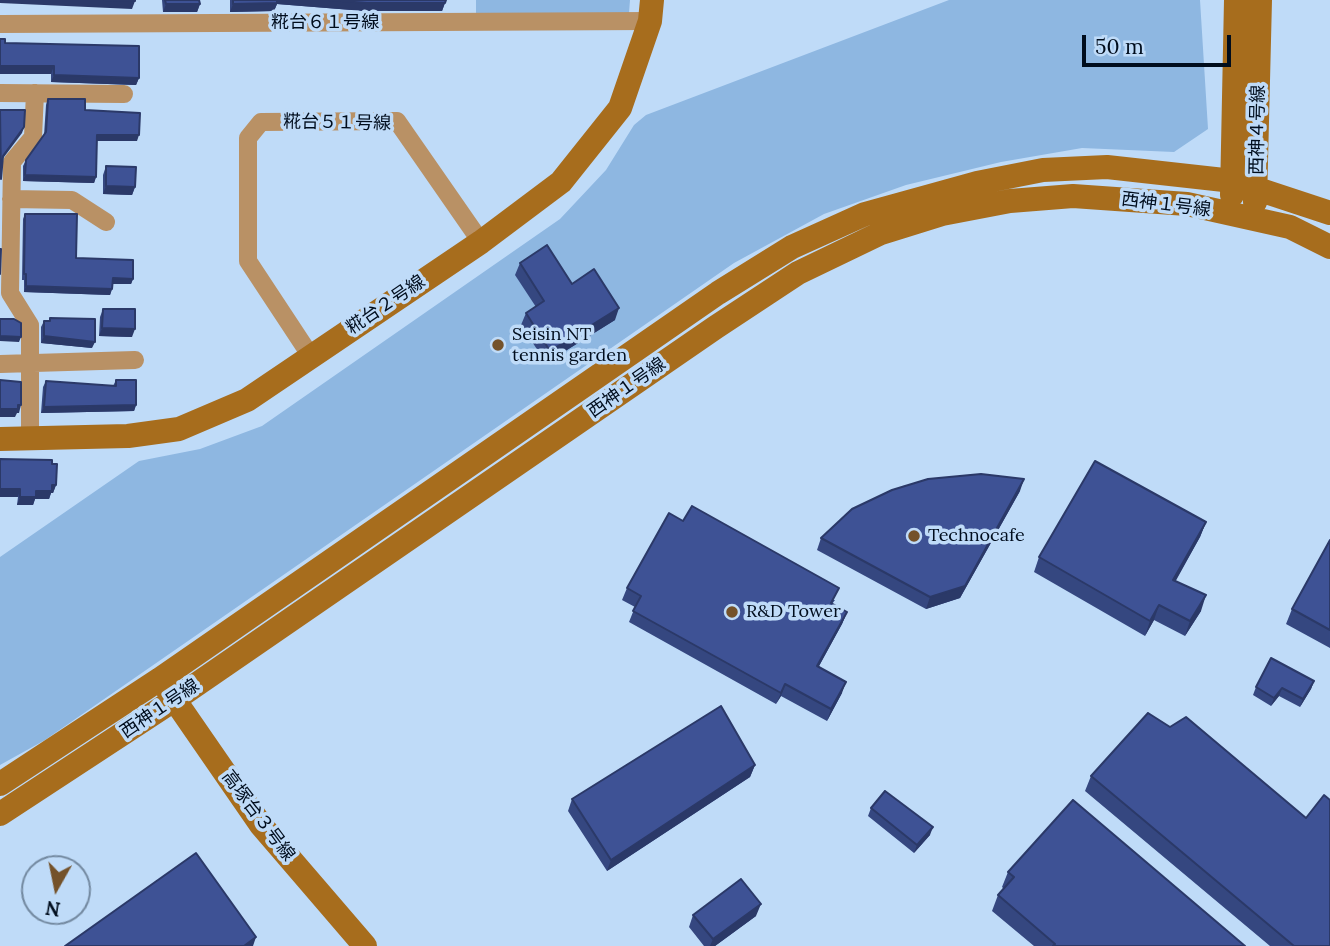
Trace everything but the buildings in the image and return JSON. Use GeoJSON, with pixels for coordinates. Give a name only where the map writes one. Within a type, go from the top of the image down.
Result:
{"type":"FeatureCollection","features":[{"type":"Feature","properties":{"kind":"street","name":"西神４号線"},"geometry":{"type":"LineString","coordinates":[[1236,0],[1245,184]]}},
{"type":"Feature","properties":{"kind":"street","name":"西神４号線"},"geometry":{"type":"LineString","coordinates":[[1241,216],[1260,0]]}},
{"type":"Feature","properties":{"kind":"street","name":"糀台６１号線"},"geometry":{"type":"LineString","coordinates":[[0,24],[651,10]]}},
{"type":"Feature","properties":{"kind":"street","name":"糀台２号線"},"geometry":{"type":"LineString","coordinates":[[0,439],[128,436],[179,429],[247,400],[481,242],[561,182],[620,108],[651,10]]}},
{"type":"Feature","properties":{"kind":"street"},"geometry":{"type":"LineString","coordinates":[[0,93],[124,94]]}},
{"type":"Feature","properties":{"kind":"street"},"geometry":{"type":"LineString","coordinates":[[30,439],[30,325],[10,293],[11,199],[12,162],[33,137],[35,93]]}},
{"type":"Feature","properties":{"kind":"street","name":"糀台５１号線"},"geometry":{"type":"LineString","coordinates":[[310,355],[248,261],[248,138],[261,122],[397,121],[481,242]]}},
{"type":"Feature","properties":{"kind":"street","name":"西神１号線"},"geometry":{"type":"LineString","coordinates":[[0,784],[160,679],[707,300],[792,247],[865,214],[977,183],[1043,170],[1107,167],[1245,184],[1330,213]]}},
{"type":"Feature","properties":{"kind":"street","name":"西神１号線"},"geometry":{"type":"LineString","coordinates":[[0,814],[174,700],[716,327],[798,273],[881,233],[942,214],[1010,201],[1073,196],[1187,204],[1290,226],[1330,247]]}},
{"type":"Feature","properties":{"kind":"street"},"geometry":{"type":"LineString","coordinates":[[11,199],[72,200],[106,222]]}},
{"type":"Feature","properties":{"kind":"street"},"geometry":{"type":"LineString","coordinates":[[0,364],[135,360]]}},
{"type":"Feature","properties":{"kind":"street","name":"高塚台３号線"},"geometry":{"type":"LineString","coordinates":[[160,679],[261,825],[365,946]]}},
{"type":"Feature","properties":{"kind":"shaded area"},"geometry":{"type":"Polygon","coordinates":[[[476,0],[630,0],[629,13],[476,15],[476,0]]]}},
{"type":"Feature","properties":{"kind":"shaded area","name":"Seisin NT tennis garden"},"geometry":{"type":"Polygon","coordinates":[[[949,0],[1200,0],[1208,129],[1174,152],[1082,148],[1001,162],[906,185],[824,214],[734,263],[45,740],[0,765],[0,557],[139,461],[200,449],[262,426],[560,219],[606,170],[634,125],[646,115],[949,0]]]}},
{"type":"Feature","properties":{"kind":"place","name":"Seisin NT tennis garden"},"geometry":{"type":"Point","coordinates":[498,345]}},
{"type":"Feature","properties":{"kind":"place","name":"Technocafe"},"geometry":{"type":"Point","coordinates":[914,536]}},
{"type":"Feature","properties":{"kind":"place","name":"R&D Tower"},"geometry":{"type":"Point","coordinates":[732,612]}}]}
